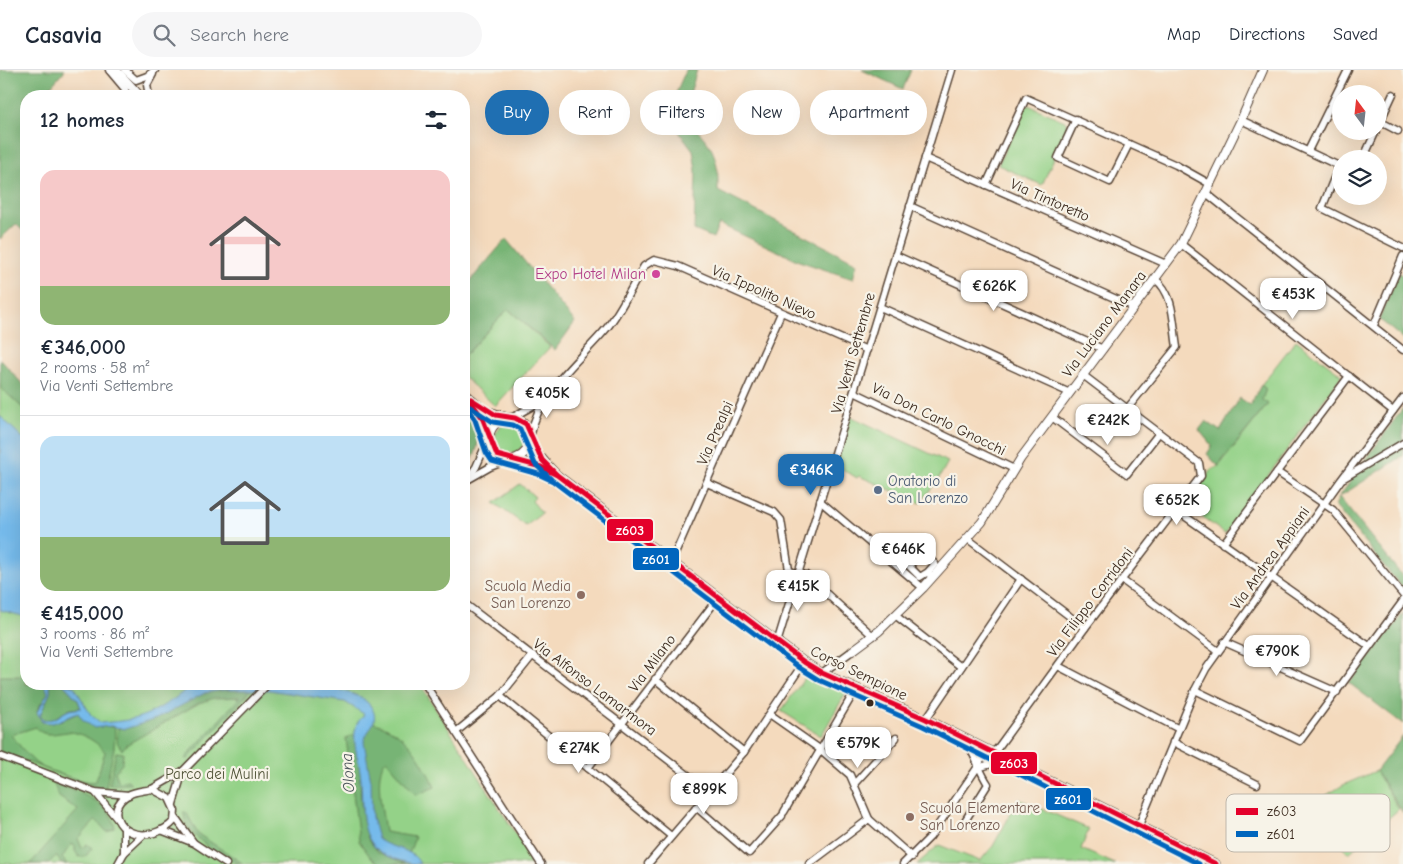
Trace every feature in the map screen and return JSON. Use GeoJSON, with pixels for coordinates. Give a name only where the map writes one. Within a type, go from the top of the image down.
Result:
{"type":"FeatureCollection","features":[{"type":"Feature","properties":{"kind":"main road"},"geometry":{"type":"LineString","coordinates":[[116,70],[134,90]]}},
{"type":"Feature","properties":{"kind":"main road","name":"Via Luciano Manara"},"geometry":{"type":"LineString","coordinates":[[852,651],[873,636],[923,588],[930,575],[968,539],[982,522],[1014,469],[1181,244],[1263,70]]}},
{"type":"Feature","properties":{"kind":"main road"},"geometry":{"type":"LineString","coordinates":[[470,398],[485,410],[509,417],[526,424],[531,436],[526,453],[513,459],[497,455],[490,444],[493,426],[509,417]]}},
{"type":"Feature","properties":{"kind":"main road"},"geometry":{"type":"LineString","coordinates":[[470,399],[478,408],[490,436]]}},
{"type":"Feature","properties":{"kind":"main road","name":"Corso Sempione"},"geometry":{"type":"LineString","coordinates":[[531,436],[532,444],[542,460],[558,475],[671,563],[804,662],[822,673],[926,719],[1216,864]]}},
{"type":"Feature","properties":{"kind":"main road","name":"Corso Sempione"},"geometry":{"type":"LineString","coordinates":[[513,459],[558,475]]}},
{"type":"Feature","properties":{"kind":"street"},"geometry":{"type":"LineString","coordinates":[[109,70],[125,90]]}},
{"type":"Feature","properties":{"kind":"street"},"geometry":{"type":"LineString","coordinates":[[125,70],[136,80],[147,76],[155,70]]}},
{"type":"Feature","properties":{"kind":"street"},"geometry":{"type":"LineString","coordinates":[[148,90],[148,85],[155,70]]}},
{"type":"Feature","properties":{"kind":"street","name":"Via Venti Settembre"},"geometry":{"type":"LineString","coordinates":[[778,643],[952,70]]}},
{"type":"Feature","properties":{"kind":"street"},"geometry":{"type":"LineString","coordinates":[[1341,85],[1348,70]]}},
{"type":"Feature","properties":{"kind":"street"},"geometry":{"type":"LineString","coordinates":[[1388,103],[1392,94]]}},
{"type":"Feature","properties":{"kind":"street"},"geometry":{"type":"LineString","coordinates":[[986,185],[1026,98],[1076,119],[1210,184]]}},
{"type":"Feature","properties":{"kind":"street"},"geometry":{"type":"LineString","coordinates":[[1308,151],[1332,104]]}},
{"type":"Feature","properties":{"kind":"street"},"geometry":{"type":"LineString","coordinates":[[1076,119],[1058,158],[1110,182],[1129,144]]}},
{"type":"Feature","properties":{"kind":"street"},"geometry":{"type":"LineString","coordinates":[[1241,120],[1340,166],[1322,208],[1403,248]]}},
{"type":"Feature","properties":{"kind":"street"},"geometry":{"type":"LineString","coordinates":[[1388,126],[1398,131]]}},
{"type":"Feature","properties":{"kind":"street","name":"Via Tintoretto"},"geometry":{"type":"LineString","coordinates":[[925,158],[1166,264]]}},
{"type":"Feature","properties":{"kind":"street"},"geometry":{"type":"LineString","coordinates":[[1206,193],[1403,350]]}},
{"type":"Feature","properties":{"kind":"street"},"geometry":{"type":"LineString","coordinates":[[910,206],[1134,307]]}},
{"type":"Feature","properties":{"kind":"street"},"geometry":{"type":"LineString","coordinates":[[1181,244],[1393,411]]}},
{"type":"Feature","properties":{"kind":"street"},"geometry":{"type":"LineString","coordinates":[[895,256],[1102,349]]}},
{"type":"Feature","properties":{"kind":"street"},"geometry":{"type":"LineString","coordinates":[[1374,325],[1403,256]]}},
{"type":"Feature","properties":{"kind":"street","name":"Via Ippolito Nievo"},"geometry":{"type":"LineString","coordinates":[[546,398],[607,328],[644,266],[658,260],[678,266],[867,350]]}},
{"type":"Feature","properties":{"kind":"street"},"geometry":{"type":"LineString","coordinates":[[1128,409],[1177,347],[1169,298],[1161,284],[1155,279]]}},
{"type":"Feature","properties":{"kind":"street"},"geometry":{"type":"LineString","coordinates":[[880,307],[1070,393]]}},
{"type":"Feature","properties":{"kind":"street","name":"Via Prealpi"},"geometry":{"type":"LineString","coordinates":[[671,563],[781,313]]}},
{"type":"Feature","properties":{"kind":"street"},"geometry":{"type":"LineString","coordinates":[[1052,417],[1127,474],[1159,433],[1083,375]]}},
{"type":"Feature","properties":{"kind":"street"},"geometry":{"type":"LineString","coordinates":[[1223,544],[1348,376]]}},
{"type":"Feature","properties":{"kind":"street","name":"Via Don Carlo Gnocchi"},"geometry":{"type":"LineString","coordinates":[[854,392],[1014,469]]}},
{"type":"Feature","properties":{"kind":"street"},"geometry":{"type":"LineString","coordinates":[[509,417],[546,398]]}},
{"type":"Feature","properties":{"kind":"street"},"geometry":{"type":"LineString","coordinates":[[531,436],[533,423],[546,398]]}},
{"type":"Feature","properties":{"kind":"street","name":"Via Andrea Appiani"},"geometry":{"type":"LineString","coordinates":[[1139,825],[1194,690],[1218,651],[1341,480],[1403,398]]}},
{"type":"Feature","properties":{"kind":"street","name":"Via Filippo Corridoni"},"geometry":{"type":"LineString","coordinates":[[992,752],[997,749],[1085,628],[1201,476],[1199,463],[1159,433]]}},
{"type":"Feature","properties":{"kind":"street"},"geometry":{"type":"LineString","coordinates":[[470,476],[490,436]]}},
{"type":"Feature","properties":{"kind":"street"},"geometry":{"type":"LineString","coordinates":[[1341,480],[1403,443]]}},
{"type":"Feature","properties":{"kind":"street"},"geometry":{"type":"LineString","coordinates":[[470,480],[490,467],[513,459]]}},
{"type":"Feature","properties":{"kind":"street"},"geometry":{"type":"LineString","coordinates":[[1277,472],[1324,506],[1333,510],[1403,595]]}},
{"type":"Feature","properties":{"kind":"street"},"geometry":{"type":"LineString","coordinates":[[707,483],[774,512],[780,520],[788,565],[792,573],[806,575],[873,636]]}},
{"type":"Feature","properties":{"kind":"street"},"geometry":{"type":"LineString","coordinates":[[820,502],[923,588]]}},
{"type":"Feature","properties":{"kind":"street"},"geometry":{"type":"LineString","coordinates":[[1176,510],[1369,646]]}},
{"type":"Feature","properties":{"kind":"street"},"geometry":{"type":"LineString","coordinates":[[968,539],[1085,628]]}},
{"type":"Feature","properties":{"kind":"street"},"geometry":{"type":"LineString","coordinates":[[926,719],[1021,579]]}},
{"type":"Feature","properties":{"kind":"street"},"geometry":{"type":"LineString","coordinates":[[1122,580],[1218,651]]}},
{"type":"Feature","properties":{"kind":"street","name":"Via Milano"},"geometry":{"type":"LineString","coordinates":[[588,768],[718,598]]}},
{"type":"Feature","properties":{"kind":"street"},"geometry":{"type":"LineString","coordinates":[[1194,690],[1300,741],[1338,692],[1369,646],[1403,601]]}},
{"type":"Feature","properties":{"kind":"street","name":"Via Alfonso Lamarmora"},"geometry":{"type":"LineString","coordinates":[[470,608],[710,792]]}},
{"type":"Feature","properties":{"kind":"street"},"geometry":{"type":"LineString","coordinates":[[895,615],[961,667]]}},
{"type":"Feature","properties":{"kind":"street"},"geometry":{"type":"LineString","coordinates":[[1224,642],[1338,692]]}},
{"type":"Feature","properties":{"kind":"street","name":"Via Luciano Manara"},"geometry":{"type":"LineString","coordinates":[[822,673],[852,651]]}},
{"type":"Feature","properties":{"kind":"street"},"geometry":{"type":"LineString","coordinates":[[456,732],[500,696],[533,655]]}},
{"type":"Feature","properties":{"kind":"street"},"geometry":{"type":"LineString","coordinates":[[648,864],[744,752],[771,716],[804,662]]}},
{"type":"Feature","properties":{"kind":"street"},"geometry":{"type":"LineString","coordinates":[[1058,666],[1179,729]]}},
{"type":"Feature","properties":{"kind":"street"},"geometry":{"type":"LineString","coordinates":[[655,679],[744,752]]}},
{"type":"Feature","properties":{"kind":"street"},"geometry":{"type":"LineString","coordinates":[[696,808],[749,854],[783,814],[856,688]]}},
{"type":"Feature","properties":{"kind":"street"},"geometry":{"type":"LineString","coordinates":[[0,756],[95,792],[129,795],[152,789],[183,771],[262,690]]}},
{"type":"Feature","properties":{"kind":"street"},"geometry":{"type":"LineString","coordinates":[[429,690],[541,864]]}},
{"type":"Feature","properties":{"kind":"street"},"geometry":{"type":"LineString","coordinates":[[500,696],[671,836]]}},
{"type":"Feature","properties":{"kind":"street"},"geometry":{"type":"LineString","coordinates":[[771,716],[821,750],[850,775],[869,819],[912,857]]}},
{"type":"Feature","properties":{"kind":"street"},"geometry":{"type":"LineString","coordinates":[[855,783],[896,738]]}},
{"type":"Feature","properties":{"kind":"street"},"geometry":{"type":"LineString","coordinates":[[963,824],[988,784],[977,768],[973,749],[964,738]]}},
{"type":"Feature","properties":{"kind":"street"},"geometry":{"type":"LineString","coordinates":[[1173,742],[1257,784]]}},
{"type":"Feature","properties":{"kind":"street"},"geometry":{"type":"LineString","coordinates":[[986,764],[992,752]]}},
{"type":"Feature","properties":{"kind":"street"},"geometry":{"type":"LineString","coordinates":[[903,864],[930,837],[977,768],[984,754],[992,752]]}},
{"type":"Feature","properties":{"kind":"street"},"geometry":{"type":"LineString","coordinates":[[977,768],[1006,760]]}},
{"type":"Feature","properties":{"kind":"street"},"geometry":{"type":"LineString","coordinates":[[183,771],[174,804],[175,816],[194,843]]}},
{"type":"Feature","properties":{"kind":"street"},"geometry":{"type":"LineString","coordinates":[[152,789],[164,794],[174,804]]}},
{"type":"Feature","properties":{"kind":"street"},"geometry":{"type":"LineString","coordinates":[[95,792],[124,829],[142,836]]}},
{"type":"Feature","properties":{"kind":"street"},"geometry":{"type":"LineString","coordinates":[[118,821],[118,808],[129,795]]}},
{"type":"Feature","properties":{"kind":"street"},"geometry":{"type":"LineString","coordinates":[[118,864],[124,853],[142,836],[161,830],[171,824],[175,816]]}},
{"type":"Feature","properties":{"kind":"street"},"geometry":{"type":"LineString","coordinates":[[809,864],[869,819]]}},
{"type":"Feature","properties":{"kind":"street"},"geometry":{"type":"LineString","coordinates":[[124,829],[124,853]]}},
{"type":"Feature","properties":{"kind":"street"},"geometry":{"type":"LineString","coordinates":[[161,830],[194,843],[226,864]]}},
{"type":"Feature","properties":{"kind":"green space"},"geometry":{"type":"Polygon","coordinates":[[[0,70],[65,70],[48,90],[20,90],[20,228],[16,224],[0,239],[0,70]]]}},
{"type":"Feature","properties":{"kind":"green space"},"geometry":{"type":"Polygon","coordinates":[[[686,70],[697,70],[691,90],[677,90],[686,70]]]}},
{"type":"Feature","properties":{"kind":"green space"},"geometry":{"type":"Polygon","coordinates":[[[862,70],[911,70],[903,89],[862,70]]]}},
{"type":"Feature","properties":{"kind":"green space"},"geometry":{"type":"Polygon","coordinates":[[[1026,104],[1065,121],[1068,127],[1042,185],[998,165],[1026,104]]]}},
{"type":"Feature","properties":{"kind":"green space"},"geometry":{"type":"Polygon","coordinates":[[[681,135],[701,135],[707,141],[717,166],[718,191],[857,263],[853,279],[799,261],[719,224],[713,238],[694,230],[696,171],[693,150],[681,135]]]}},
{"type":"Feature","properties":{"kind":"green space"},"geometry":{"type":"Polygon","coordinates":[[[506,239],[575,322],[555,350],[508,309],[470,350],[470,281],[506,239]]]}},
{"type":"Feature","properties":{"kind":"green space"},"geometry":{"type":"Polygon","coordinates":[[[1399,273],[1403,276],[1403,339],[1379,319],[1399,273]]]}},
{"type":"Feature","properties":{"kind":"green space"},"geometry":{"type":"Polygon","coordinates":[[[508,309],[550,347],[495,406],[470,383],[470,350],[508,309]]]}},
{"type":"Feature","properties":{"kind":"green space"},"geometry":{"type":"Polygon","coordinates":[[[1296,340],[1342,375],[1225,534],[1185,504],[1211,470],[1219,466],[1268,404],[1261,400],[1266,389],[1261,385],[1296,340]]]}},
{"type":"Feature","properties":{"kind":"green space"},"geometry":{"type":"Polygon","coordinates":[[[0,359],[20,381],[20,405],[0,387],[0,359]]]}},
{"type":"Feature","properties":{"kind":"green space","name":"Parco dei Mulini"},"geometry":{"type":"Polygon","coordinates":[[[0,383],[20,403],[20,690],[424,690],[535,864],[0,864],[0,383]]]}},
{"type":"Feature","properties":{"kind":"green space"},"geometry":{"type":"Polygon","coordinates":[[[1261,385],[1266,389],[1262,400],[1268,404],[1218,466],[1207,454],[1212,446],[1199,430],[1206,421],[1220,431],[1240,398],[1250,405],[1261,385]]]}},
{"type":"Feature","properties":{"kind":"green space"},"geometry":{"type":"Polygon","coordinates":[[[470,408],[478,427],[479,436],[475,455],[470,463],[470,408]]]}},
{"type":"Feature","properties":{"kind":"green space"},"geometry":{"type":"Polygon","coordinates":[[[1403,408],[1403,456],[1339,497],[1403,408]]]}},
{"type":"Feature","properties":{"kind":"green space"},"geometry":{"type":"Polygon","coordinates":[[[850,416],[948,462],[938,480],[920,503],[859,476],[857,478],[836,465],[850,416]]]}},
{"type":"Feature","properties":{"kind":"green space"},"geometry":{"type":"Polygon","coordinates":[[[510,423],[521,427],[525,438],[521,449],[510,453],[499,449],[495,438],[499,427],[510,423]]]}},
{"type":"Feature","properties":{"kind":"green space"},"geometry":{"type":"Polygon","coordinates":[[[520,484],[535,497],[532,501],[542,513],[526,526],[494,503],[520,484]]]}},
{"type":"Feature","properties":{"kind":"green space"},"geometry":{"type":"Polygon","coordinates":[[[1339,497],[1403,577],[1403,589],[1335,506],[1339,497]]]}},
{"type":"Feature","properties":{"kind":"green space"},"geometry":{"type":"Polygon","coordinates":[[[1403,614],[1403,724],[1349,683],[1403,614]]]}},
{"type":"Feature","properties":{"kind":"green space"},"geometry":{"type":"Polygon","coordinates":[[[809,672],[847,691],[821,736],[781,711],[809,672]]]}},
{"type":"Feature","properties":{"kind":"green space"},"geometry":{"type":"Polygon","coordinates":[[[0,676],[20,676],[20,690],[47,690],[48,693],[37,710],[42,722],[62,720],[78,713],[93,726],[115,728],[114,748],[106,787],[96,787],[67,776],[85,781],[96,781],[105,752],[92,740],[71,732],[44,733],[36,727],[11,735],[32,759],[44,768],[0,752],[0,676]]]}},
{"type":"Feature","properties":{"kind":"green space"},"geometry":{"type":"Polygon","coordinates":[[[50,690],[69,690],[78,700],[81,708],[70,709],[51,720],[42,719],[40,715],[50,690]]]}},
{"type":"Feature","properties":{"kind":"green space"},"geometry":{"type":"Polygon","coordinates":[[[251,690],[187,760],[185,758],[240,697],[214,698],[199,703],[126,745],[122,750],[117,742],[118,728],[142,723],[194,697],[217,691],[251,690]]]}},
{"type":"Feature","properties":{"kind":"green space"},"geometry":{"type":"Polygon","coordinates":[[[372,722],[395,732],[404,739],[418,755],[435,787],[416,795],[386,760],[382,766],[379,783],[385,832],[415,837],[409,854],[379,842],[375,836],[368,790],[360,777],[361,803],[368,839],[378,852],[406,864],[381,864],[371,858],[359,841],[346,738],[365,730],[372,722]]]}},
{"type":"Feature","properties":{"kind":"green space"},"geometry":{"type":"Polygon","coordinates":[[[1403,736],[1403,813],[1376,771],[1403,736]]]}},
{"type":"Feature","properties":{"kind":"green space"},"geometry":{"type":"Polygon","coordinates":[[[116,752],[123,753],[122,764],[115,772],[119,782],[128,780],[132,784],[109,785],[116,752]]]}},
{"type":"Feature","properties":{"kind":"green space"},"geometry":{"type":"Polygon","coordinates":[[[1376,771],[1390,794],[1328,794],[1343,785],[1376,771]]]}},
{"type":"Feature","properties":{"kind":"green space"},"geometry":{"type":"Polygon","coordinates":[[[53,782],[81,793],[100,804],[112,819],[115,828],[107,832],[96,820],[78,839],[82,848],[87,844],[92,848],[86,856],[79,857],[75,851],[75,846],[71,844],[62,858],[67,864],[62,864],[56,856],[48,864],[30,864],[78,810],[59,797],[53,782]]]}},
{"type":"Feature","properties":{"kind":"green space"},"geometry":{"type":"Polygon","coordinates":[[[1390,794],[1399,809],[1390,817],[1390,794]]]}},
{"type":"Feature","properties":{"kind":"green space"},"geometry":{"type":"Polygon","coordinates":[[[1019,799],[1089,829],[1081,849],[1115,864],[917,864],[939,845],[980,861],[993,846],[1019,799]]]}},
{"type":"Feature","properties":{"kind":"green space"},"geometry":{"type":"Polygon","coordinates":[[[183,812],[186,812],[198,834],[244,864],[215,852],[195,836],[189,829],[183,812]]]}},
{"type":"Feature","properties":{"kind":"water"},"geometry":{"type":"Polygon","coordinates":[[[0,416],[20,435],[20,615],[0,610],[0,416]]]}},
{"type":"Feature","properties":{"kind":"water"},"geometry":{"type":"Polygon","coordinates":[[[47,690],[50,690],[40,715],[42,719],[53,719],[69,710],[81,708],[78,700],[69,690],[76,690],[91,715],[101,723],[138,718],[162,706],[186,690],[223,690],[205,693],[156,719],[125,729],[111,726],[94,728],[83,720],[78,713],[53,723],[42,722],[37,712],[48,693],[47,690]]]}},
{"type":"Feature","properties":{"kind":"water"},"geometry":{"type":"Polygon","coordinates":[[[269,690],[337,690],[359,697],[369,704],[373,710],[374,720],[364,742],[371,781],[372,817],[378,839],[383,843],[412,854],[420,864],[404,862],[383,854],[374,846],[369,838],[363,817],[361,775],[355,747],[357,724],[364,714],[345,702],[269,690]]]}},
{"type":"Feature","properties":{"kind":"transit line","name":"z603"},"geometry":{"type":"LineString","coordinates":[[471,399],[496,415],[515,418],[526,424],[542,460],[556,474]]}},
{"type":"Feature","properties":{"kind":"transit line","name":"z603"},"geometry":{"type":"LineString","coordinates":[[470,401],[482,417],[497,455],[541,467],[557,475],[804,662],[822,673],[926,719],[1216,864]]}},
{"type":"Feature","properties":{"kind":"transit line","name":"z601"},"geometry":{"type":"LineString","coordinates":[[470,407],[493,422],[513,425],[520,429],[535,464],[551,479]]}},
{"type":"Feature","properties":{"kind":"transit line","name":"z601"},"geometry":{"type":"LineString","coordinates":[[470,412],[475,420],[486,452],[492,461],[538,474],[553,481],[800,668],[819,680],[923,726],[1199,864]]}},
{"type":"Feature","properties":{"kind":"place","name":"Expo Hotel Milan"},"geometry":{"type":"Point","coordinates":[656,274]}},
{"type":"Feature","properties":{"kind":"place","name":"Oratorio di San Lorenzo"},"geometry":{"type":"Point","coordinates":[878,490]}},
{"type":"Feature","properties":{"kind":"place","name":"Scuola Media San Lorenzo"},"geometry":{"type":"Point","coordinates":[581,595]}},
{"type":"Feature","properties":{"kind":"place","name":"Scuola Elementare San Lorenzo"},"geometry":{"type":"Point","coordinates":[910,817]}},
{"type":"Feature","properties":{"kind":"water label","name":"Olona"},"geometry":{"type":"Point","coordinates":[348,773]}}]}
